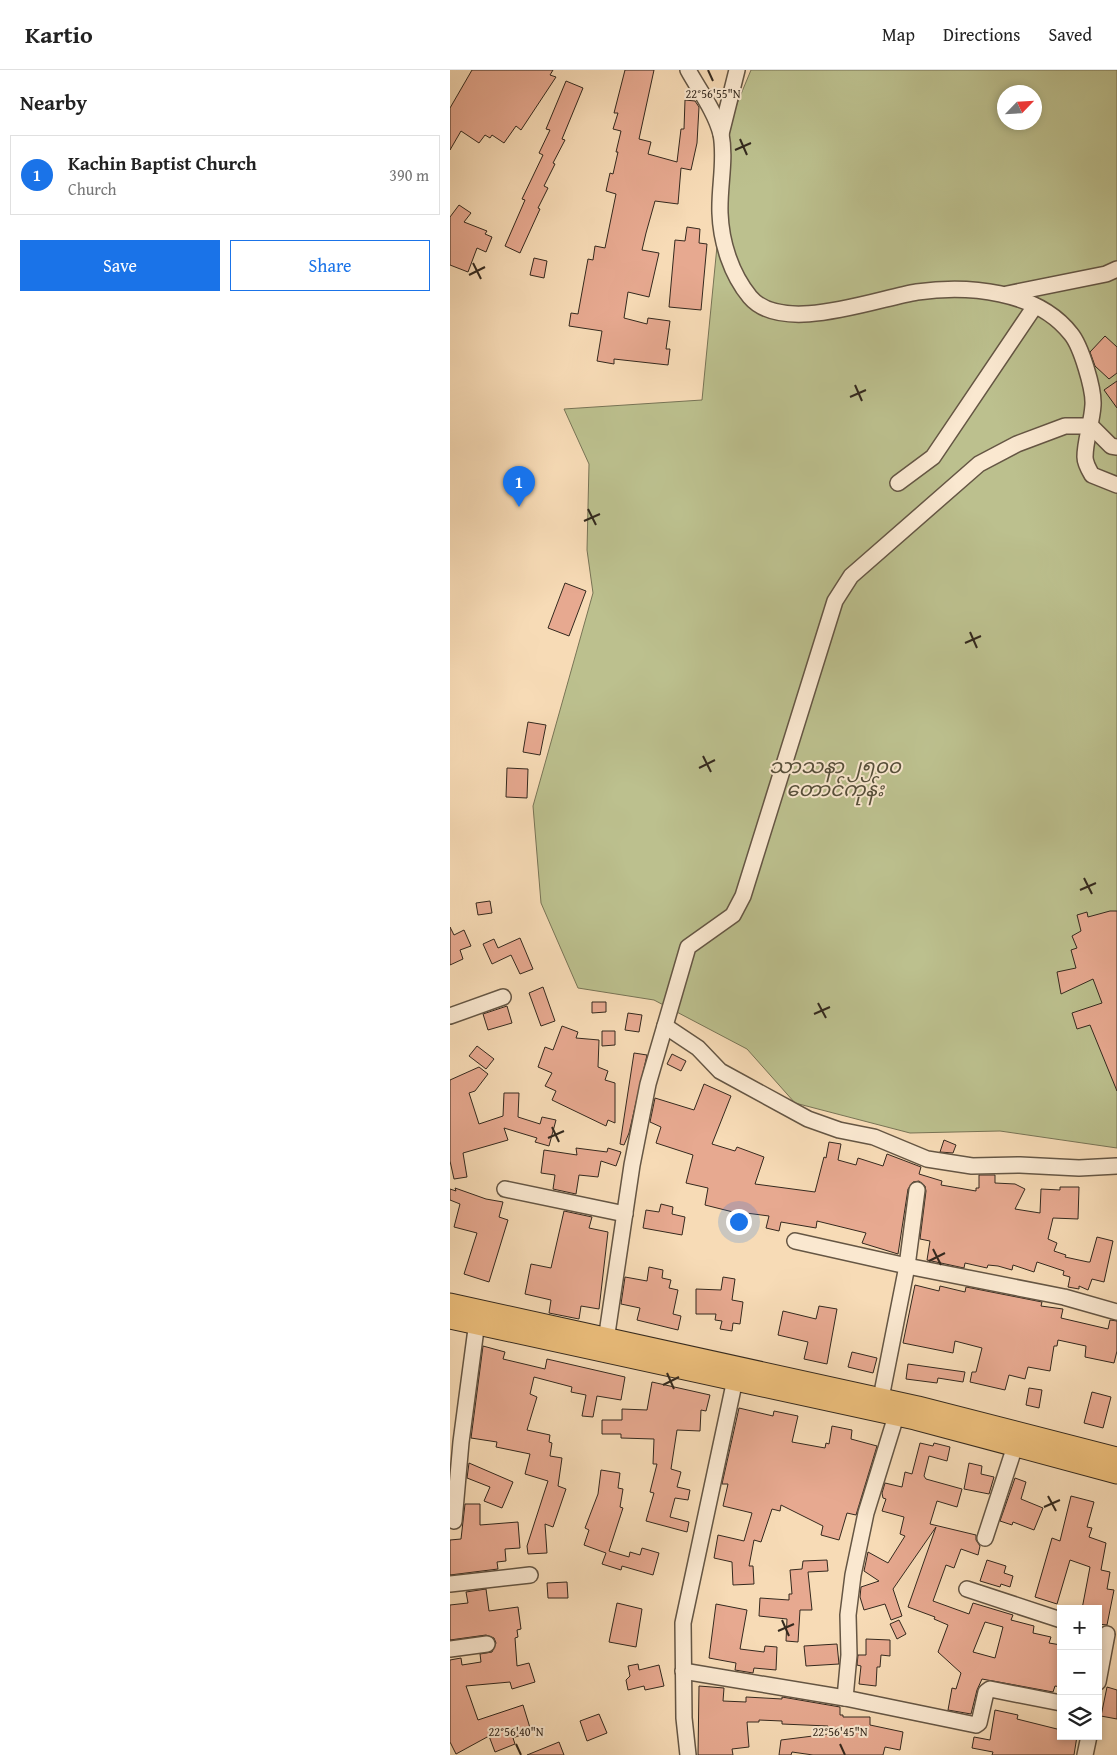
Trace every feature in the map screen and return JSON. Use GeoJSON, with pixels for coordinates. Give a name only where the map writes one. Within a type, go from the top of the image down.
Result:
{"type":"FeatureCollection","features":[{"type":"Feature","properties":{"kind":"main road"},"geometry":{"type":"LineString","coordinates":[[450,1303],[477,1317],[736,1373],[885,1409],[1117,1456]]}},
{"type":"Feature","properties":{"kind":"main road"},"geometry":{"type":"LineString","coordinates":[[450,1319],[477,1317]]}},
{"type":"Feature","properties":{"kind":"main road"},"geometry":{"type":"LineString","coordinates":[[885,1409],[1117,1474]]}},
{"type":"Feature","properties":{"kind":"street"},"geometry":{"type":"LineString","coordinates":[[688,70],[711,109],[720,134],[724,174],[720,212],[723,235],[730,264],[751,298],[764,308],[803,315],[918,292],[966,290],[1004,295],[1043,310],[1072,334],[1085,367],[1094,402],[1085,459],[1092,475],[1117,485]]}},
{"type":"Feature","properties":{"kind":"street"},"geometry":{"type":"LineString","coordinates":[[720,134],[737,70]]}},
{"type":"Feature","properties":{"kind":"street"},"geometry":{"type":"LineString","coordinates":[[1004,295],[1106,274],[1117,269]]}},
{"type":"Feature","properties":{"kind":"street"},"geometry":{"type":"LineString","coordinates":[[898,483],[933,457],[1035,306]]}},
{"type":"Feature","properties":{"kind":"street"},"geometry":{"type":"LineString","coordinates":[[605,1344],[648,1084],[688,947],[733,916],[744,896],[834,601],[851,576],[979,464],[1017,444],[1065,426],[1091,426],[1111,446],[1117,448]]}},
{"type":"Feature","properties":{"kind":"street"},"geometry":{"type":"LineString","coordinates":[[450,1016],[503,997]]}},
{"type":"Feature","properties":{"kind":"street"},"geometry":{"type":"LineString","coordinates":[[665,1026],[698,1048],[720,1071],[792,1111],[839,1130],[874,1137],[927,1159],[972,1166],[996,1164],[1079,1168],[1117,1166]]}},
{"type":"Feature","properties":{"kind":"street"},"geometry":{"type":"LineString","coordinates":[[505,1189],[625,1214]]}},
{"type":"Feature","properties":{"kind":"street"},"geometry":{"type":"LineString","coordinates":[[845,1698],[849,1655],[848,1615],[885,1409],[917,1190]]}},
{"type":"Feature","properties":{"kind":"street"},"geometry":{"type":"LineString","coordinates":[[795,1241],[907,1266],[1064,1297],[1117,1312]]}},
{"type":"Feature","properties":{"kind":"street"},"geometry":{"type":"LineString","coordinates":[[454,1521],[461,1442],[477,1317]]}},
{"type":"Feature","properties":{"kind":"street"},"geometry":{"type":"LineString","coordinates":[[688,1755],[684,1718],[683,1623],[736,1373]]}},
{"type":"Feature","properties":{"kind":"street"},"geometry":{"type":"LineString","coordinates":[[985,1538],[1015,1446]]}},
{"type":"Feature","properties":{"kind":"street"},"geometry":{"type":"LineString","coordinates":[[450,1584],[530,1575]]}},
{"type":"Feature","properties":{"kind":"street"},"geometry":{"type":"LineString","coordinates":[[967,1589],[1057,1619]]}},
{"type":"Feature","properties":{"kind":"street"},"geometry":{"type":"LineString","coordinates":[[1102,1661],[1107,1635]]}},
{"type":"Feature","properties":{"kind":"street"},"geometry":{"type":"LineString","coordinates":[[450,1649],[487,1644]]}},
{"type":"Feature","properties":{"kind":"street"},"geometry":{"type":"LineString","coordinates":[[683,1671],[845,1698],[976,1726],[979,1723],[986,1692],[990,1690],[1057,1703]]}},
{"type":"Feature","properties":{"kind":"street"},"geometry":{"type":"LineString","coordinates":[[1085,1755],[1088,1740]]}},
{"type":"Feature","properties":{"kind":"green space","name":"သာသနာ ၂၅၀၀ တောင်ကုန်း"},"geometry":{"type":"Polygon","coordinates":[[[751,70],[1117,70],[1117,1148],[1000,1131],[910,1133],[795,1103],[747,1049],[654,1000],[578,988],[541,903],[533,806],[593,593],[587,550],[589,464],[564,409],[702,400],[729,123],[751,70]]]}},
{"type":"Feature","properties":{"kind":"building"},"geometry":{"type":"Polygon","coordinates":[[[472,70],[553,70],[550,75],[556,77],[521,130],[516,126],[504,143],[492,135],[490,138],[485,135],[479,143],[461,131],[450,150],[450,108],[472,70]]]}},
{"type":"Feature","properties":{"kind":"building"},"geometry":{"type":"Polygon","coordinates":[[[625,70],[654,70],[639,139],[651,142],[648,154],[677,162],[681,129],[684,129],[685,100],[695,101],[699,107],[697,143],[691,170],[681,168],[678,204],[655,201],[646,233],[642,250],[659,253],[649,297],[628,292],[624,318],[647,324],[648,318],[670,321],[666,349],[670,349],[668,365],[614,359],[614,364],[597,361],[602,331],[569,326],[571,313],[578,314],[588,259],[593,260],[595,246],[605,248],[616,194],[606,191],[610,173],[613,174],[621,131],[613,129],[618,113],[614,113],[625,70]]]}},
{"type":"Feature","properties":{"kind":"building"},"geometry":{"type":"Polygon","coordinates":[[[566,81],[583,88],[562,139],[565,140],[544,186],[548,188],[538,208],[540,209],[520,253],[505,246],[525,200],[522,199],[543,155],[539,153],[550,130],[546,129],[566,81]]]}},
{"type":"Feature","properties":{"kind":"building"},"geometry":{"type":"Polygon","coordinates":[[[459,205],[471,213],[464,222],[487,231],[485,234],[492,237],[486,252],[477,248],[468,272],[450,265],[450,217],[459,205]]]}},
{"type":"Feature","properties":{"kind":"building"},"geometry":{"type":"Polygon","coordinates":[[[687,227],[700,229],[699,243],[707,244],[701,310],[669,307],[675,240],[685,241],[687,227]]]}},
{"type":"Feature","properties":{"kind":"building"},"geometry":{"type":"Polygon","coordinates":[[[534,258],[547,261],[544,278],[530,275],[534,258]]]}},
{"type":"Feature","properties":{"kind":"building"},"geometry":{"type":"Polygon","coordinates":[[[1105,336],[1117,347],[1117,373],[1109,379],[1095,366],[1090,352],[1105,336]]]}},
{"type":"Feature","properties":{"kind":"building"},"geometry":{"type":"Polygon","coordinates":[[[1117,381],[1117,408],[1104,390],[1117,381]]]}},
{"type":"Feature","properties":{"kind":"building"},"geometry":{"type":"Polygon","coordinates":[[[565,583],[586,591],[569,636],[548,628],[565,583]]]}},
{"type":"Feature","properties":{"kind":"building"},"geometry":{"type":"Polygon","coordinates":[[[528,722],[546,725],[540,755],[523,752],[528,722]]]}},
{"type":"Feature","properties":{"kind":"building"},"geometry":{"type":"Polygon","coordinates":[[[507,768],[528,769],[527,798],[506,797],[507,768]]]}},
{"type":"Feature","properties":{"kind":"building"},"geometry":{"type":"Polygon","coordinates":[[[490,901],[492,913],[478,915],[476,903],[490,901]]]}},
{"type":"Feature","properties":{"kind":"building"},"geometry":{"type":"Polygon","coordinates":[[[1117,911],[1117,1091],[1090,1025],[1077,1029],[1072,1013],[1102,1003],[1093,979],[1061,994],[1057,972],[1076,968],[1071,950],[1077,948],[1072,936],[1081,931],[1077,915],[1087,912],[1088,917],[1117,911]]]}},
{"type":"Feature","properties":{"kind":"building"},"geometry":{"type":"Polygon","coordinates":[[[450,927],[454,935],[464,930],[471,946],[460,950],[463,959],[450,965],[450,927]]]}},
{"type":"Feature","properties":{"kind":"building"},"geometry":{"type":"Polygon","coordinates":[[[520,938],[533,969],[520,974],[511,955],[492,964],[483,944],[494,939],[498,948],[520,938]]]}},
{"type":"Feature","properties":{"kind":"building"},"geometry":{"type":"Polygon","coordinates":[[[543,987],[555,1021],[541,1026],[529,993],[543,987]]]}},
{"type":"Feature","properties":{"kind":"building"},"geometry":{"type":"Polygon","coordinates":[[[592,1002],[606,1002],[606,1012],[592,1013],[592,1002]]]}},
{"type":"Feature","properties":{"kind":"building"},"geometry":{"type":"Polygon","coordinates":[[[507,1006],[512,1023],[488,1030],[483,1014],[507,1006]]]}},
{"type":"Feature","properties":{"kind":"building"},"geometry":{"type":"Polygon","coordinates":[[[628,1013],[642,1015],[639,1032],[625,1030],[628,1013]]]}},
{"type":"Feature","properties":{"kind":"building"},"geometry":{"type":"Polygon","coordinates":[[[562,1026],[578,1032],[576,1038],[599,1040],[598,1067],[608,1071],[605,1080],[615,1083],[615,1123],[608,1120],[606,1126],[552,1100],[556,1091],[545,1086],[552,1073],[538,1067],[545,1047],[553,1050],[562,1026]]]}},
{"type":"Feature","properties":{"kind":"building"},"geometry":{"type":"Polygon","coordinates":[[[602,1031],[615,1031],[615,1045],[602,1046],[602,1031]]]}},
{"type":"Feature","properties":{"kind":"building"},"geometry":{"type":"Polygon","coordinates":[[[477,1046],[494,1059],[486,1069],[469,1056],[477,1046]]]}},
{"type":"Feature","properties":{"kind":"building"},"geometry":{"type":"Polygon","coordinates":[[[634,1053],[647,1055],[629,1133],[624,1145],[620,1144],[634,1053]]]}},
{"type":"Feature","properties":{"kind":"building"},"geometry":{"type":"Polygon","coordinates":[[[672,1054],[686,1061],[681,1071],[667,1064],[672,1054]]]}},
{"type":"Feature","properties":{"kind":"building"},"geometry":{"type":"Polygon","coordinates":[[[479,1067],[488,1074],[475,1091],[469,1093],[479,1124],[503,1116],[504,1093],[519,1093],[518,1117],[540,1124],[542,1117],[556,1120],[549,1146],[535,1142],[537,1138],[504,1128],[508,1140],[463,1153],[467,1177],[454,1179],[450,1161],[450,1080],[479,1067]]]}},
{"type":"Feature","properties":{"kind":"building"},"geometry":{"type":"Polygon","coordinates":[[[704,1084],[731,1096],[712,1144],[735,1151],[737,1147],[764,1157],[755,1184],[815,1192],[829,1142],[841,1144],[838,1160],[856,1165],[858,1158],[883,1166],[887,1154],[921,1167],[919,1174],[942,1181],[941,1185],[976,1191],[976,1188],[979,1188],[979,1175],[995,1175],[995,1183],[1015,1184],[1025,1189],[1015,1209],[1040,1213],[1041,1189],[1060,1190],[1060,1187],[1079,1187],[1078,1219],[1053,1218],[1048,1239],[1057,1243],[1054,1251],[1066,1255],[1065,1257],[1088,1262],[1090,1262],[1097,1237],[1113,1241],[1104,1282],[1092,1279],[1088,1290],[1079,1286],[1079,1289],[1068,1287],[1070,1277],[1063,1275],[1064,1271],[1037,1262],[1034,1272],[1013,1265],[1012,1270],[998,1266],[988,1265],[987,1268],[965,1263],[964,1268],[927,1260],[930,1241],[920,1239],[926,1191],[925,1186],[919,1181],[913,1182],[908,1189],[898,1254],[862,1243],[866,1233],[817,1221],[816,1228],[781,1222],[779,1231],[766,1228],[769,1216],[746,1213],[745,1215],[705,1205],[708,1188],[686,1183],[693,1155],[656,1143],[661,1127],[650,1122],[655,1098],[694,1110],[704,1084]]]}},
{"type":"Feature","properties":{"kind":"building"},"geometry":{"type":"Polygon","coordinates":[[[944,1140],[956,1145],[953,1153],[940,1152],[944,1140]]]}},
{"type":"Feature","properties":{"kind":"building"},"geometry":{"type":"Polygon","coordinates":[[[576,1148],[607,1152],[608,1148],[621,1152],[616,1166],[601,1161],[598,1177],[579,1175],[576,1194],[553,1189],[555,1175],[541,1173],[544,1150],[577,1155],[576,1148]]]}},
{"type":"Feature","properties":{"kind":"building"},"geometry":{"type":"Polygon","coordinates":[[[455,1188],[486,1199],[503,1202],[499,1217],[508,1220],[489,1282],[464,1274],[477,1233],[454,1227],[460,1204],[450,1200],[450,1189],[456,1191],[455,1188]]]}},
{"type":"Feature","properties":{"kind":"building"},"geometry":{"type":"Polygon","coordinates":[[[661,1204],[673,1207],[672,1214],[685,1217],[682,1235],[643,1228],[646,1210],[659,1212],[661,1204]]]}},
{"type":"Feature","properties":{"kind":"building"},"geometry":{"type":"Polygon","coordinates":[[[564,1211],[592,1217],[589,1228],[608,1232],[599,1309],[581,1306],[579,1319],[549,1313],[551,1300],[525,1294],[531,1264],[551,1268],[564,1211]]]}},
{"type":"Feature","properties":{"kind":"building"},"geometry":{"type":"Polygon","coordinates":[[[649,1267],[663,1270],[662,1278],[671,1280],[669,1288],[678,1290],[673,1314],[681,1316],[678,1330],[637,1320],[640,1308],[621,1304],[625,1277],[647,1281],[649,1267]]]}},
{"type":"Feature","properties":{"kind":"building"},"geometry":{"type":"Polygon","coordinates":[[[723,1277],[735,1279],[732,1300],[743,1302],[740,1324],[733,1323],[732,1331],[720,1329],[722,1321],[715,1320],[716,1314],[696,1314],[696,1289],[721,1290],[723,1277]]]}},
{"type":"Feature","properties":{"kind":"building"},"geometry":{"type":"Polygon","coordinates":[[[915,1285],[939,1291],[940,1286],[965,1292],[966,1287],[1042,1302],[1041,1306],[1063,1309],[1061,1318],[1108,1329],[1110,1320],[1117,1321],[1117,1351],[1114,1363],[1085,1357],[1086,1346],[1058,1340],[1057,1346],[1054,1346],[1050,1371],[1028,1367],[1025,1379],[1009,1375],[1005,1390],[970,1382],[972,1372],[976,1372],[982,1348],[955,1341],[953,1353],[903,1343],[915,1285]]]}},
{"type":"Feature","properties":{"kind":"building"},"geometry":{"type":"Polygon","coordinates":[[[819,1306],[837,1309],[827,1364],[804,1359],[808,1342],[778,1335],[783,1311],[816,1319],[819,1306]]]}},
{"type":"Feature","properties":{"kind":"building"},"geometry":{"type":"Polygon","coordinates":[[[483,1346],[505,1352],[503,1359],[545,1369],[547,1359],[625,1377],[621,1400],[597,1396],[593,1417],[582,1416],[586,1395],[571,1392],[572,1387],[534,1377],[530,1394],[537,1397],[527,1430],[550,1435],[549,1442],[552,1443],[550,1456],[562,1458],[558,1486],[566,1489],[553,1527],[545,1524],[547,1553],[528,1554],[527,1546],[548,1481],[525,1474],[530,1454],[496,1447],[497,1442],[471,1438],[483,1346]]]}},
{"type":"Feature","properties":{"kind":"building"},"geometry":{"type":"Polygon","coordinates":[[[852,1352],[877,1358],[873,1373],[848,1367],[852,1352]]]}},
{"type":"Feature","properties":{"kind":"building"},"geometry":{"type":"Polygon","coordinates":[[[908,1364],[965,1372],[963,1382],[938,1378],[937,1383],[906,1379],[908,1364]]]}},
{"type":"Feature","properties":{"kind":"building"},"geometry":{"type":"Polygon","coordinates":[[[652,1382],[710,1395],[706,1411],[701,1410],[700,1431],[677,1430],[671,1469],[681,1472],[677,1487],[690,1490],[688,1500],[675,1498],[670,1517],[689,1522],[687,1532],[646,1521],[654,1493],[650,1492],[657,1464],[653,1464],[654,1439],[621,1438],[621,1434],[602,1434],[602,1420],[622,1420],[622,1409],[647,1410],[652,1382]]]}},
{"type":"Feature","properties":{"kind":"building"},"geometry":{"type":"Polygon","coordinates":[[[1029,1388],[1042,1390],[1039,1408],[1026,1405],[1029,1388]]]}},
{"type":"Feature","properties":{"kind":"building"},"geometry":{"type":"Polygon","coordinates":[[[1092,1392],[1111,1397],[1103,1428],[1084,1423],[1092,1392]]]}},
{"type":"Feature","properties":{"kind":"building"},"geometry":{"type":"Polygon","coordinates":[[[739,1408],[773,1416],[774,1411],[798,1416],[792,1442],[825,1448],[826,1443],[829,1444],[832,1426],[852,1430],[851,1439],[877,1446],[856,1515],[847,1513],[839,1540],[821,1535],[823,1526],[781,1505],[780,1511],[772,1509],[761,1542],[754,1540],[749,1566],[753,1566],[754,1584],[733,1585],[732,1562],[714,1558],[718,1535],[744,1541],[752,1513],[723,1506],[728,1484],[722,1484],[739,1408]]]}},
{"type":"Feature","properties":{"kind":"building"},"geometry":{"type":"Polygon","coordinates":[[[920,1443],[933,1446],[934,1443],[950,1447],[947,1461],[929,1456],[924,1476],[926,1479],[962,1489],[957,1507],[937,1501],[930,1524],[976,1535],[976,1540],[980,1546],[978,1555],[961,1549],[954,1568],[946,1565],[933,1601],[969,1614],[973,1603],[1013,1615],[1011,1620],[1034,1626],[1033,1633],[1051,1637],[1049,1643],[1057,1644],[1057,1686],[1055,1686],[1053,1692],[982,1679],[971,1714],[948,1710],[952,1688],[956,1689],[961,1673],[938,1652],[948,1625],[934,1619],[935,1617],[908,1607],[936,1527],[893,1589],[902,1616],[891,1620],[885,1604],[864,1610],[860,1597],[861,1587],[879,1581],[864,1571],[868,1552],[888,1563],[905,1536],[900,1534],[904,1517],[882,1511],[886,1499],[883,1498],[882,1493],[885,1483],[902,1487],[905,1472],[912,1474],[920,1443]],[[985,1622],[973,1652],[995,1658],[1003,1627],[985,1622]]]}},
{"type":"Feature","properties":{"kind":"building"},"geometry":{"type":"Polygon","coordinates":[[[469,1463],[513,1482],[502,1508],[484,1501],[490,1487],[467,1478],[469,1463]]]}},
{"type":"Feature","properties":{"kind":"building"},"geometry":{"type":"Polygon","coordinates":[[[969,1463],[982,1466],[981,1474],[994,1477],[989,1494],[964,1489],[969,1463]]]}},
{"type":"Feature","properties":{"kind":"building"},"geometry":{"type":"Polygon","coordinates":[[[601,1470],[620,1473],[618,1488],[623,1489],[620,1507],[623,1508],[609,1551],[629,1557],[630,1552],[640,1555],[642,1548],[659,1553],[653,1575],[622,1566],[621,1570],[602,1564],[606,1553],[584,1545],[589,1530],[585,1528],[598,1494],[601,1470]]]}},
{"type":"Feature","properties":{"kind":"building"},"geometry":{"type":"Polygon","coordinates":[[[1015,1478],[1026,1482],[1021,1499],[1043,1508],[1034,1530],[1013,1522],[1012,1525],[1000,1521],[1015,1478]]]}},
{"type":"Feature","properties":{"kind":"building"},"geometry":{"type":"Polygon","coordinates":[[[1071,1496],[1094,1502],[1087,1527],[1092,1528],[1089,1537],[1106,1543],[1101,1570],[1110,1572],[1107,1589],[1114,1590],[1107,1625],[1102,1624],[1102,1605],[1083,1605],[1090,1567],[1070,1560],[1057,1604],[1035,1597],[1052,1538],[1060,1541],[1071,1496]]]}},
{"type":"Feature","properties":{"kind":"building"},"geometry":{"type":"Polygon","coordinates":[[[465,1504],[480,1504],[480,1525],[518,1522],[520,1548],[505,1549],[506,1561],[497,1562],[498,1569],[450,1575],[450,1540],[461,1539],[465,1504]]]}},
{"type":"Feature","properties":{"kind":"building"},"geometry":{"type":"Polygon","coordinates":[[[827,1560],[828,1571],[808,1572],[812,1610],[800,1610],[798,1642],[786,1641],[787,1619],[759,1616],[760,1598],[789,1600],[789,1594],[792,1594],[790,1570],[802,1569],[803,1561],[827,1560]]]}},
{"type":"Feature","properties":{"kind":"building"},"geometry":{"type":"Polygon","coordinates":[[[987,1560],[1006,1566],[1004,1573],[1013,1576],[1010,1587],[1001,1584],[1000,1587],[980,1581],[987,1560]]]}},
{"type":"Feature","properties":{"kind":"building"},"geometry":{"type":"Polygon","coordinates":[[[567,1582],[568,1598],[548,1598],[547,1583],[567,1582]]]}},
{"type":"Feature","properties":{"kind":"building"},"geometry":{"type":"Polygon","coordinates":[[[486,1589],[489,1611],[518,1607],[521,1629],[517,1630],[518,1637],[515,1638],[517,1666],[529,1663],[535,1682],[512,1689],[510,1682],[466,1686],[478,1720],[523,1705],[531,1731],[513,1738],[515,1744],[495,1752],[489,1736],[456,1754],[450,1742],[450,1660],[461,1658],[462,1665],[481,1662],[480,1654],[492,1652],[496,1643],[494,1638],[486,1635],[450,1640],[450,1605],[468,1603],[466,1592],[486,1589]]]}},
{"type":"Feature","properties":{"kind":"building"},"geometry":{"type":"Polygon","coordinates":[[[617,1603],[642,1609],[636,1647],[609,1642],[617,1603]]]}},
{"type":"Feature","properties":{"kind":"building"},"geometry":{"type":"Polygon","coordinates":[[[716,1604],[747,1610],[740,1649],[764,1652],[765,1646],[777,1647],[776,1670],[754,1668],[753,1673],[735,1670],[736,1663],[709,1658],[716,1604]]]}},
{"type":"Feature","properties":{"kind":"building"},"geometry":{"type":"Polygon","coordinates":[[[899,1620],[906,1634],[897,1639],[890,1624],[899,1620]]]}},
{"type":"Feature","properties":{"kind":"building"},"geometry":{"type":"Polygon","coordinates":[[[866,1639],[890,1640],[890,1656],[881,1655],[880,1667],[877,1667],[876,1686],[859,1684],[861,1666],[857,1665],[858,1655],[866,1655],[866,1639]]]}},
{"type":"Feature","properties":{"kind":"building"},"geometry":{"type":"Polygon","coordinates":[[[837,1644],[839,1664],[806,1666],[804,1646],[837,1644]]]}},
{"type":"Feature","properties":{"kind":"building"},"geometry":{"type":"Polygon","coordinates":[[[638,1664],[639,1670],[659,1665],[664,1686],[645,1690],[644,1686],[628,1690],[626,1680],[630,1676],[628,1666],[638,1664]]]}},
{"type":"Feature","properties":{"kind":"building"},"geometry":{"type":"Polygon","coordinates":[[[699,1686],[724,1688],[723,1701],[746,1702],[746,1697],[782,1699],[782,1697],[840,1707],[840,1715],[843,1715],[843,1717],[870,1717],[870,1725],[903,1732],[900,1750],[885,1747],[883,1755],[813,1755],[792,1752],[791,1755],[779,1755],[781,1740],[829,1734],[828,1726],[782,1724],[782,1721],[759,1720],[759,1722],[747,1722],[749,1747],[732,1749],[733,1755],[698,1755],[699,1686]]]}},
{"type":"Feature","properties":{"kind":"building"},"geometry":{"type":"Polygon","coordinates":[[[1107,1687],[1117,1690],[1117,1719],[1102,1716],[1107,1687]]]}},
{"type":"Feature","properties":{"kind":"building"},"geometry":{"type":"Polygon","coordinates":[[[995,1710],[1018,1715],[1017,1719],[1057,1729],[1057,1740],[1076,1740],[1074,1755],[992,1755],[993,1752],[972,1748],[974,1737],[990,1740],[995,1710]]]}},
{"type":"Feature","properties":{"kind":"building"},"geometry":{"type":"Polygon","coordinates":[[[599,1714],[607,1733],[587,1741],[580,1721],[599,1714]]]}},
{"type":"Feature","properties":{"kind":"building"},"geometry":{"type":"Polygon","coordinates":[[[559,1742],[564,1755],[527,1755],[559,1742]]]}},
{"type":"Feature","properties":{"kind":"place","name":"Kachin Baptist Church"},"geometry":{"type":"Point","coordinates":[519,507]}}]}
